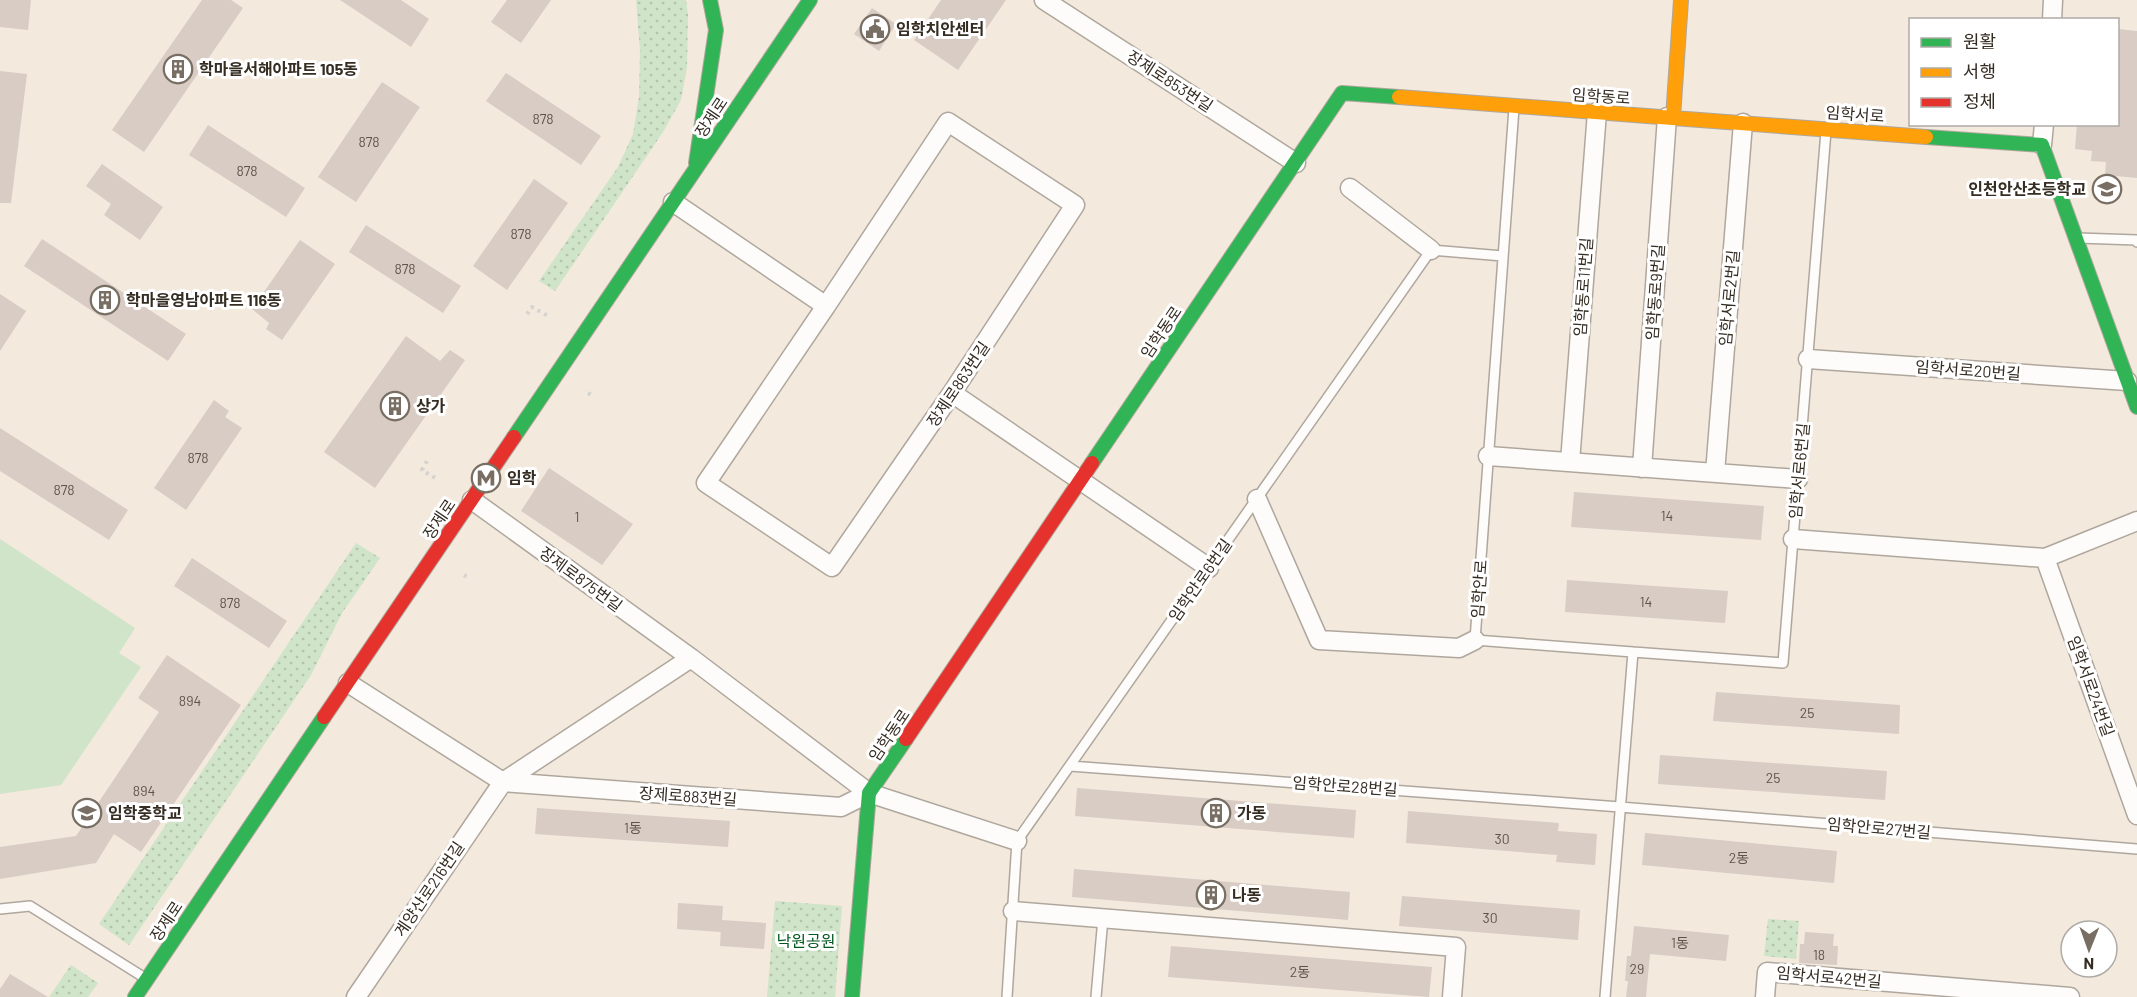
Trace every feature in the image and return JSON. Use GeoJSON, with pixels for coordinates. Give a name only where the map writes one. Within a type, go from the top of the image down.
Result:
{"type":"FeatureCollection","features":[{"type":"Feature","properties":{"kind":"street"},"geometry":{"type":"LineString","coordinates":[[694,171],[716,30],[710,0]]}},
{"type":"Feature","properties":{"kind":"street","name":"장제로"},"geometry":{"type":"LineString","coordinates":[[135,997],[810,0]]}},
{"type":"Feature","properties":{"kind":"street","name":"장제로853번길"},"geometry":{"type":"LineString","coordinates":[[1044,0],[1296,163]]}},
{"type":"Feature","properties":{"kind":"street"},"geometry":{"type":"LineString","coordinates":[[1670,117],[1681,0]]}},
{"type":"Feature","properties":{"kind":"street"},"geometry":{"type":"LineString","coordinates":[[2052,18],[2053,0]]}},
{"type":"Feature","properties":{"kind":"street","name":"임학동로"},"geometry":{"type":"LineString","coordinates":[[852,997],[869,793],[1342,93],[1670,117]]}},
{"type":"Feature","properties":{"kind":"street","name":"임학동로11번길"},"geometry":{"type":"LineString","coordinates":[[1570,462],[1597,112]]}},
{"type":"Feature","properties":{"kind":"street","name":"임학서로"},"geometry":{"type":"LineString","coordinates":[[1670,117],[2042,145]]}},
{"type":"Feature","properties":{"kind":"street","name":"임학동로9번길"},"geometry":{"type":"LineString","coordinates":[[1642,468],[1670,117]]}},
{"type":"Feature","properties":{"kind":"street","name":"장제로863번길"},"geometry":{"type":"LineString","coordinates":[[948,122],[1075,205],[952,393],[832,567],[706,483],[826,306],[948,122]]}},
{"type":"Feature","properties":{"kind":"street","name":"임학서로2번길"},"geometry":{"type":"LineString","coordinates":[[1715,473],[1743,123]]}},
{"type":"Feature","properties":{"kind":"street"},"geometry":{"type":"LineString","coordinates":[[2044,126],[2042,145],[2137,407]]}},
{"type":"Feature","properties":{"kind":"street"},"geometry":{"type":"LineString","coordinates":[[1350,188],[1431,250]]}},
{"type":"Feature","properties":{"kind":"street"},"geometry":{"type":"LineString","coordinates":[[674,202],[826,306]]}},
{"type":"Feature","properties":{"kind":"street","name":"임학서로20번길"},"geometry":{"type":"LineString","coordinates":[[1808,359],[2127,381]]}},
{"type":"Feature","properties":{"kind":"street"},"geometry":{"type":"LineString","coordinates":[[952,393],[1209,568]]}},
{"type":"Feature","properties":{"kind":"street"},"geometry":{"type":"LineString","coordinates":[[1488,456],[1798,479]]}},
{"type":"Feature","properties":{"kind":"street"},"geometry":{"type":"LineString","coordinates":[[1257,499],[1319,640],[1459,648],[1475,640]]}},
{"type":"Feature","properties":{"kind":"street","name":"장제로875번길"},"geometry":{"type":"LineString","coordinates":[[472,500],[691,658],[869,793],[1017,841]]}},
{"type":"Feature","properties":{"kind":"street"},"geometry":{"type":"LineString","coordinates":[[1793,539],[2045,558],[2137,521]]}},
{"type":"Feature","properties":{"kind":"street","name":"임학서로24번길"},"geometry":{"type":"LineString","coordinates":[[2045,558],[2137,814]]}},
{"type":"Feature","properties":{"kind":"street"},"geometry":{"type":"LineString","coordinates":[[503,782],[691,658]]}},
{"type":"Feature","properties":{"kind":"street","name":"장제로883번길"},"geometry":{"type":"LineString","coordinates":[[348,683],[503,782],[841,807],[869,793]]}},
{"type":"Feature","properties":{"kind":"street","name":"계양산로216번길"},"geometry":{"type":"LineString","coordinates":[[356,997],[503,782]]}},
{"type":"Feature","properties":{"kind":"street"},"geometry":{"type":"LineString","coordinates":[[1013,911],[1456,947],[1452,997]]}},
{"type":"Feature","properties":{"kind":"street","name":"임학서로42번길"},"geometry":{"type":"LineString","coordinates":[[1765,997],[1767,972],[2070,997]]}},
{"type":"Feature","properties":{"kind":"lane","name":"임학안로"},"geometry":{"type":"LineString","coordinates":[[1514,106],[1475,640],[1633,652]]}},
{"type":"Feature","properties":{"kind":"lane","name":"임학서로6번길"},"geometry":{"type":"LineString","coordinates":[[1633,652],[1783,663],[1826,129]]}},
{"type":"Feature","properties":{"kind":"lane"},"geometry":{"type":"LineString","coordinates":[[2076,237],[2136,240],[2137,242]]}},
{"type":"Feature","properties":{"kind":"lane"},"geometry":{"type":"LineString","coordinates":[[1431,250],[1503,256]]}},
{"type":"Feature","properties":{"kind":"lane","name":"임학안로6번길"},"geometry":{"type":"LineString","coordinates":[[1017,841],[1431,250]]}},
{"type":"Feature","properties":{"kind":"lane"},"geometry":{"type":"LineString","coordinates":[[1605,997],[1633,652]]}},
{"type":"Feature","properties":{"kind":"lane","name":"임학안로28번길"},"geometry":{"type":"LineString","coordinates":[[1070,766],[1620,807]]}},
{"type":"Feature","properties":{"kind":"lane","name":"임학안로27번길"},"geometry":{"type":"LineString","coordinates":[[1620,807],[2137,849]]}},
{"type":"Feature","properties":{"kind":"lane"},"geometry":{"type":"LineString","coordinates":[[1007,997],[1017,841]]}},
{"type":"Feature","properties":{"kind":"lane"},"geometry":{"type":"LineString","coordinates":[[0,909],[30,906],[147,980]]}},
{"type":"Feature","properties":{"kind":"lane"},"geometry":{"type":"LineString","coordinates":[[1096,997],[1103,918]]}},
{"type":"Feature","properties":{"kind":"path"},"geometry":{"type":"LineString","coordinates":[[527,314],[532,307],[548,316]]}},
{"type":"Feature","properties":{"kind":"path"},"geometry":{"type":"LineString","coordinates":[[588,393],[593,396]]}},
{"type":"Feature","properties":{"kind":"path"},"geometry":{"type":"LineString","coordinates":[[427,461],[422,470],[437,479]]}},
{"type":"Feature","properties":{"kind":"path"},"geometry":{"type":"LineString","coordinates":[[464,575],[470,579]]}},
{"type":"Feature","properties":{"kind":"green space"},"geometry":{"type":"Polygon","coordinates":[[[636,0],[686,0],[687,67],[681,100],[663,132],[555,291],[539,281],[618,167],[633,134],[639,97],[640,51],[636,0]]]}},
{"type":"Feature","properties":{"kind":"green space"},"geometry":{"type":"Polygon","coordinates":[[[0,539],[135,628],[119,653],[141,667],[61,785],[0,794],[0,539]]]}},
{"type":"Feature","properties":{"kind":"green space"},"geometry":{"type":"Polygon","coordinates":[[[356,543],[380,558],[342,613],[311,675],[129,945],[99,924],[356,543]]]}},
{"type":"Feature","properties":{"kind":"green space","name":"낙원공원"},"geometry":{"type":"Polygon","coordinates":[[[775,901],[842,906],[835,997],[767,997],[775,901]]]}},
{"type":"Feature","properties":{"kind":"green space"},"geometry":{"type":"Polygon","coordinates":[[[1768,919],[1799,921],[1796,959],[1764,956],[1768,919]]]}},
{"type":"Feature","properties":{"kind":"green space"},"geometry":{"type":"Polygon","coordinates":[[[71,965],[98,983],[88,997],[49,997],[71,965]]]}},
{"type":"Feature","properties":{"kind":"building"},"geometry":{"type":"Polygon","coordinates":[[[0,0],[31,0],[28,30],[0,27],[0,0]]]}},
{"type":"Feature","properties":{"kind":"building","name":"학마을서해아파트 105동"},"geometry":{"type":"Polygon","coordinates":[[[202,0],[231,0],[243,8],[144,152],[112,130],[202,0]]]}},
{"type":"Feature","properties":{"kind":"building"},"geometry":{"type":"Polygon","coordinates":[[[340,0],[401,0],[429,19],[411,47],[340,0]]]}},
{"type":"Feature","properties":{"kind":"building"},"geometry":{"type":"Polygon","coordinates":[[[507,0],[551,0],[521,43],[491,22],[507,0]]]}},
{"type":"Feature","properties":{"kind":"building"},"geometry":{"type":"Polygon","coordinates":[[[941,0],[1006,0],[958,70],[914,40],[941,0]]]}},
{"type":"Feature","properties":{"kind":"building","name":"임학치안센터"},"geometry":{"type":"Polygon","coordinates":[[[872,8],[896,24],[879,51],[854,34],[872,8]]]}},
{"type":"Feature","properties":{"kind":"building"},"geometry":{"type":"Polygon","coordinates":[[[2119,29],[2137,31],[2137,178],[2105,175],[2106,162],[2091,161],[2092,151],[2075,149],[2077,126],[2119,126],[2119,29]]]}},
{"type":"Feature","properties":{"kind":"building"},"geometry":{"type":"Polygon","coordinates":[[[0,71],[27,74],[11,203],[0,203],[0,71]]]}},
{"type":"Feature","properties":{"kind":"building"},"geometry":{"type":"Polygon","coordinates":[[[506,73],[601,136],[581,165],[486,101],[506,73]]]}},
{"type":"Feature","properties":{"kind":"building"},"geometry":{"type":"Polygon","coordinates":[[[382,82],[420,107],[356,202],[318,177],[382,82]]]}},
{"type":"Feature","properties":{"kind":"building"},"geometry":{"type":"Polygon","coordinates":[[[208,125],[305,188],[286,217],[189,155],[208,125]]]}},
{"type":"Feature","properties":{"kind":"building"},"geometry":{"type":"Polygon","coordinates":[[[102,164],[163,207],[140,240],[104,215],[111,204],[86,186],[102,164]]]}},
{"type":"Feature","properties":{"kind":"building"},"geometry":{"type":"Polygon","coordinates":[[[534,179],[568,203],[507,290],[473,266],[534,179]]]}},
{"type":"Feature","properties":{"kind":"building"},"geometry":{"type":"Polygon","coordinates":[[[366,225],[461,286],[443,313],[349,252],[366,225]]]}},
{"type":"Feature","properties":{"kind":"building","name":"학마을영남아파트 116동"},"geometry":{"type":"Polygon","coordinates":[[[42,239],[186,334],[168,361],[24,266],[42,239]]]}},
{"type":"Feature","properties":{"kind":"building"},"geometry":{"type":"Polygon","coordinates":[[[300,240],[335,264],[282,340],[266,329],[269,323],[252,309],[300,240]]]}},
{"type":"Feature","properties":{"kind":"building"},"geometry":{"type":"Polygon","coordinates":[[[0,294],[26,311],[0,351],[0,294]]]}},
{"type":"Feature","properties":{"kind":"building","name":"상가"},"geometry":{"type":"Polygon","coordinates":[[[406,336],[440,361],[450,350],[465,360],[375,488],[324,452],[406,336]]]}},
{"type":"Feature","properties":{"kind":"building"},"geometry":{"type":"Polygon","coordinates":[[[214,400],[229,411],[225,417],[242,428],[186,510],[154,488],[214,400]]]}},
{"type":"Feature","properties":{"kind":"building"},"geometry":{"type":"Polygon","coordinates":[[[0,428],[128,510],[109,540],[0,471],[0,428]]]}},
{"type":"Feature","properties":{"kind":"building"},"geometry":{"type":"Polygon","coordinates":[[[549,468],[633,524],[602,565],[521,511],[549,468]]]}},
{"type":"Feature","properties":{"kind":"building"},"geometry":{"type":"Polygon","coordinates":[[[1574,492],[1764,506],[1761,540],[1571,527],[1574,492]]]}},
{"type":"Feature","properties":{"kind":"building"},"geometry":{"type":"Polygon","coordinates":[[[192,558],[287,621],[269,648],[174,586],[192,558]]]}},
{"type":"Feature","properties":{"kind":"building"},"geometry":{"type":"Polygon","coordinates":[[[1567,580],[1728,591],[1725,623],[1565,612],[1567,580]]]}},
{"type":"Feature","properties":{"kind":"building"},"geometry":{"type":"Polygon","coordinates":[[[167,655],[241,705],[141,852],[114,834],[96,863],[0,879],[0,847],[76,836],[159,712],[138,698],[167,655]]]}},
{"type":"Feature","properties":{"kind":"building"},"geometry":{"type":"Polygon","coordinates":[[[1716,692],[1900,705],[1899,734],[1713,721],[1716,692]]]}},
{"type":"Feature","properties":{"kind":"building"},"geometry":{"type":"Polygon","coordinates":[[[1660,755],[1887,771],[1885,800],[1658,784],[1660,755]]]}},
{"type":"Feature","properties":{"kind":"building","name":"가동"},"geometry":{"type":"Polygon","coordinates":[[[1077,788],[1356,810],[1354,838],[1075,816],[1077,788]]]}},
{"type":"Feature","properties":{"kind":"building"},"geometry":{"type":"Polygon","coordinates":[[[537,808],[730,821],[728,847],[535,834],[537,808]]]}},
{"type":"Feature","properties":{"kind":"building"},"geometry":{"type":"Polygon","coordinates":[[[1408,811],[1559,823],[1558,831],[1597,834],[1595,865],[1556,862],[1557,855],[1406,843],[1408,811]]]}},
{"type":"Feature","properties":{"kind":"building"},"geometry":{"type":"Polygon","coordinates":[[[1645,833],[1837,851],[1834,883],[1642,865],[1645,833]]]}},
{"type":"Feature","properties":{"kind":"building","name":"나동"},"geometry":{"type":"Polygon","coordinates":[[[1074,869],[1350,892],[1348,920],[1072,897],[1074,869]]]}},
{"type":"Feature","properties":{"kind":"building"},"geometry":{"type":"Polygon","coordinates":[[[1402,896],[1580,910],[1578,940],[1399,926],[1402,896]]]}},
{"type":"Feature","properties":{"kind":"building"},"geometry":{"type":"Polygon","coordinates":[[[678,903],[723,906],[722,920],[766,923],[764,949],[720,946],[721,932],[677,929],[678,903]]]}},
{"type":"Feature","properties":{"kind":"building"},"geometry":{"type":"Polygon","coordinates":[[[1634,926],[1729,935],[1726,961],[1650,954],[1646,997],[1626,997],[1627,956],[1631,956],[1634,926]]]}},
{"type":"Feature","properties":{"kind":"building"},"geometry":{"type":"Polygon","coordinates":[[[1805,932],[1834,934],[1833,946],[1838,946],[1837,965],[1799,963],[1800,944],[1804,944],[1805,932]]]}},
{"type":"Feature","properties":{"kind":"building"},"geometry":{"type":"Polygon","coordinates":[[[1171,946],[1432,967],[1429,997],[1168,977],[1171,946]]]}},
{"type":"Feature","properties":{"kind":"building"},"geometry":{"type":"Polygon","coordinates":[[[10,974],[48,997],[0,997],[0,989],[10,974]]]}},
{"type":"Feature","properties":{"kind":"traffic: fast"},"geometry":{"type":"LineString","coordinates":[[696,163],[716,30],[710,0]]}},
{"type":"Feature","properties":{"kind":"traffic: fast"},"geometry":{"type":"LineString","coordinates":[[514,437],[810,0]]}},
{"type":"Feature","properties":{"kind":"traffic: fast"},"geometry":{"type":"LineString","coordinates":[[1092,463],[1342,93],[1399,97]]}},
{"type":"Feature","properties":{"kind":"traffic: fast"},"geometry":{"type":"LineString","coordinates":[[1926,137],[2042,145],[2137,407]]}},
{"type":"Feature","properties":{"kind":"traffic: fast"},"geometry":{"type":"LineString","coordinates":[[135,997],[324,717]]}},
{"type":"Feature","properties":{"kind":"traffic: fast"},"geometry":{"type":"LineString","coordinates":[[852,997],[869,793],[906,739]]}},
{"type":"Feature","properties":{"kind":"traffic: slow"},"geometry":{"type":"LineString","coordinates":[[1399,97],[1673,118],[1681,0]]}},
{"type":"Feature","properties":{"kind":"traffic: slow"},"geometry":{"type":"LineString","coordinates":[[1673,118],[1926,137]]}},
{"type":"Feature","properties":{"kind":"traffic: jam"},"geometry":{"type":"LineString","coordinates":[[324,717],[514,437]]}},
{"type":"Feature","properties":{"kind":"traffic: jam"},"geometry":{"type":"LineString","coordinates":[[906,739],[1092,463]]}},
{"type":"Feature","properties":{"kind":"place","name":"임학치안센터"},"geometry":{"type":"Point","coordinates":[875,29]}},
{"type":"Feature","properties":{"kind":"place","name":"학마을서해아파트 105동"},"geometry":{"type":"Point","coordinates":[178,69]}},
{"type":"Feature","properties":{"kind":"place","name":"인천안산초등학교"},"geometry":{"type":"Point","coordinates":[2107,189]}},
{"type":"Feature","properties":{"kind":"place","name":"학마을영남아파트 116동"},"geometry":{"type":"Point","coordinates":[105,300]}},
{"type":"Feature","properties":{"kind":"place","name":"상가"},"geometry":{"type":"Point","coordinates":[395,406]}},
{"type":"Feature","properties":{"kind":"place","name":"임학"},"geometry":{"type":"Point","coordinates":[486,478]}},
{"type":"Feature","properties":{"kind":"place","name":"임학중학교"},"geometry":{"type":"Point","coordinates":[87,813]}},
{"type":"Feature","properties":{"kind":"place","name":"가동"},"geometry":{"type":"Point","coordinates":[1216,813]}},
{"type":"Feature","properties":{"kind":"place","name":"나동"},"geometry":{"type":"Point","coordinates":[1211,895]}}]}
